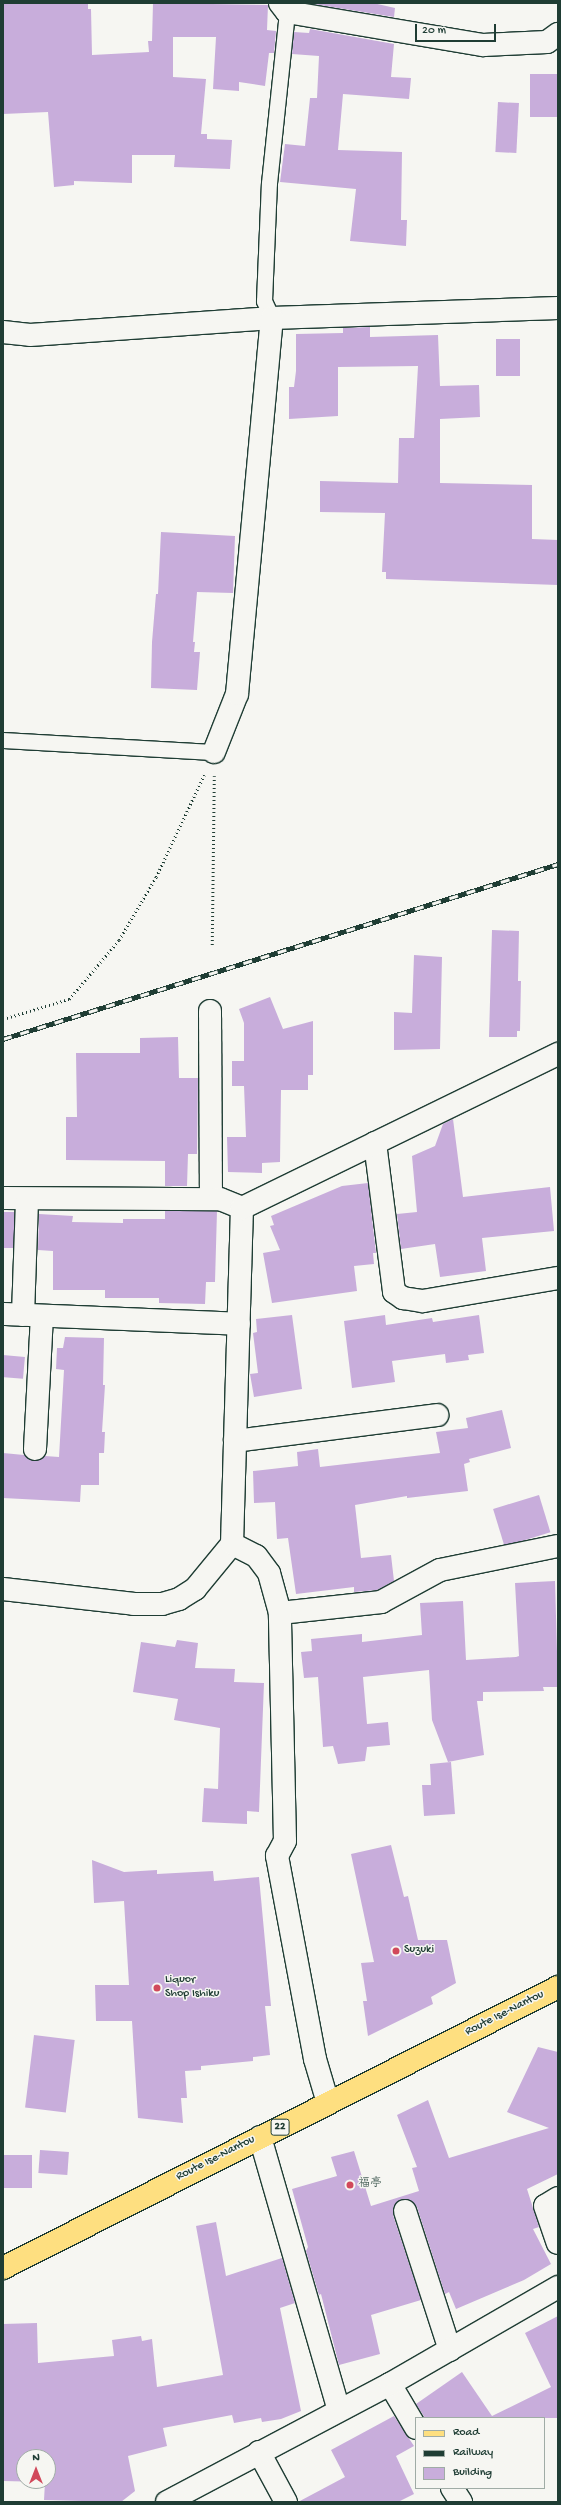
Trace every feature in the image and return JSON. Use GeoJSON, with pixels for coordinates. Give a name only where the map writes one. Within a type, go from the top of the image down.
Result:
{"type":"FeatureCollection","features":[{"type":"Feature","properties":{"kind":"main road","name":"Route Ise-Nantou"},"geometry":{"type":"LineString","coordinates":[[3,2268],[558,1987]]}},
{"type":"Feature","properties":{"kind":"street"},"geometry":{"type":"LineString","coordinates":[[284,8],[483,45],[547,42],[558,34]]}},
{"type":"Feature","properties":{"kind":"street"},"geometry":{"type":"LineString","coordinates":[[3,332],[30,335],[272,318],[558,308]]}},
{"type":"Feature","properties":{"kind":"street"},"geometry":{"type":"LineString","coordinates":[[214,752],[237,694],[272,318]]}},
{"type":"Feature","properties":{"kind":"street"},"geometry":{"type":"LineString","coordinates":[[210,1011],[211,1199]]}},
{"type":"Feature","properties":{"kind":"street"},"geometry":{"type":"LineString","coordinates":[[3,1198],[220,1199],[242,1208],[558,1054]]}},
{"type":"Feature","properties":{"kind":"street"},"geometry":{"type":"LineString","coordinates":[[375,1143],[394,1292],[403,1298],[423,1301],[558,1278]]}},
{"type":"Feature","properties":{"kind":"street"},"geometry":{"type":"LineString","coordinates":[[27,1199],[22,1315],[35,1449]]}},
{"type":"Feature","properties":{"kind":"street"},"geometry":{"type":"LineString","coordinates":[[3,1589],[134,1604],[162,1604],[179,1599],[196,1589],[232,1544],[242,1208]]}},
{"type":"Feature","properties":{"kind":"street"},"geometry":{"type":"LineString","coordinates":[[22,1315],[239,1324]]}},
{"type":"Feature","properties":{"kind":"street"},"geometry":{"type":"LineString","coordinates":[[235,1441],[437,1415]]}},
{"type":"Feature","properties":{"kind":"street"},"geometry":{"type":"LineString","coordinates":[[232,1544],[256,1556],[269,1573],[280,1613],[284,1841],[277,1856],[315,2059],[328,2103]]}},
{"type":"Feature","properties":{"kind":"street"},"geometry":{"type":"LineString","coordinates":[[280,1613],[381,1602],[440,1570],[558,1546]]}},
{"type":"Feature","properties":{"kind":"street"},"geometry":{"type":"LineString","coordinates":[[260,2137],[339,2410]]}},
{"type":"Feature","properties":{"kind":"street"},"geometry":{"type":"LineString","coordinates":[[558,2198],[545,2206],[558,2243]]}},
{"type":"Feature","properties":{"kind":"street"},"geometry":{"type":"LineString","coordinates":[[405,2211],[450,2350]]}},
{"type":"Feature","properties":{"kind":"street"},"geometry":{"type":"LineString","coordinates":[[167,2502],[390,2384],[558,2287]]}},
{"type":"Feature","properties":{"kind":"street"},"geometry":{"type":"LineString","coordinates":[[390,2384],[415,2426]]}},
{"type":"Feature","properties":{"kind":"street"},"geometry":{"type":"LineString","coordinates":[[259,2452],[286,2502]]}},
{"type":"Feature","properties":{"kind":"street"},"geometry":{"type":"LineString","coordinates":[[453,2489],[461,2502]]}},
{"type":"Feature","properties":{"kind":"lane"},"geometry":{"type":"LineString","coordinates":[[272,318],[264,301],[269,183],[284,8]]}},
{"type":"Feature","properties":{"kind":"lane"},"geometry":{"type":"LineString","coordinates":[[3,740],[214,752]]}},
{"type":"Feature","properties":{"kind":"path"},"geometry":{"type":"LineString","coordinates":[[212,945],[214,752]]}},
{"type":"Feature","properties":{"kind":"path"},"geometry":{"type":"LineString","coordinates":[[3,1019],[69,999],[119,940],[156,877],[214,752]]}},
{"type":"Feature","properties":{"kind":"building"},"geometry":{"type":"Polygon","coordinates":[[[3,3],[88,3],[88,9],[91,9],[92,55],[149,52],[148,41],[152,41],[153,3],[268,5],[267,30],[276,31],[274,53],[269,53],[265,86],[239,82],[239,91],[213,89],[216,37],[173,37],[173,77],[206,79],[201,134],[207,134],[207,139],[232,140],[230,169],[174,167],[175,155],[132,155],[132,183],[74,181],[74,185],[54,187],[48,112],[3,114],[3,3]]]}},
{"type":"Feature","properties":{"kind":"building"},"geometry":{"type":"Polygon","coordinates":[[[373,3],[395,8],[394,17],[313,4],[373,3]]]}},
{"type":"Feature","properties":{"kind":"building"},"geometry":{"type":"Polygon","coordinates":[[[310,29],[394,44],[391,77],[411,78],[409,99],[343,94],[338,150],[402,152],[401,220],[407,220],[406,246],[350,241],[356,189],[280,182],[285,144],[305,146],[310,98],[317,98],[319,56],[292,54],[294,32],[309,33],[310,29]]]}},
{"type":"Feature","properties":{"kind":"building"},"geometry":{"type":"Polygon","coordinates":[[[530,74],[558,74],[558,117],[530,117],[530,74]]]}},
{"type":"Feature","properties":{"kind":"building"},"geometry":{"type":"Polygon","coordinates":[[[498,102],[519,103],[516,153],[495,152],[498,102]]]}},
{"type":"Feature","properties":{"kind":"building"},"geometry":{"type":"Polygon","coordinates":[[[370,327],[370,337],[438,335],[440,386],[479,385],[480,417],[440,419],[440,483],[532,485],[532,539],[558,540],[558,585],[386,579],[386,572],[382,572],[385,513],[320,512],[320,481],[398,483],[399,438],[414,438],[418,366],[338,367],[338,416],[289,419],[289,387],[294,387],[296,371],[296,334],[343,333],[343,328],[370,327]]]}},
{"type":"Feature","properties":{"kind":"building"},"geometry":{"type":"Polygon","coordinates":[[[496,339],[520,339],[520,376],[496,376],[496,339]]]}},
{"type":"Feature","properties":{"kind":"building"},"geometry":{"type":"Polygon","coordinates":[[[161,532],[235,536],[233,593],[197,592],[193,642],[195,642],[194,652],[200,652],[197,690],[151,688],[152,642],[156,594],[158,594],[161,532]]]}},
{"type":"Feature","properties":{"kind":"building"},"geometry":{"type":"Polygon","coordinates":[[[492,930],[519,931],[518,981],[521,981],[520,1031],[517,1031],[517,1037],[489,1037],[492,930]]]}},
{"type":"Feature","properties":{"kind":"building"},"geometry":{"type":"Polygon","coordinates":[[[414,955],[442,957],[440,1049],[394,1050],[394,1012],[412,1013],[414,955]]]}},
{"type":"Feature","properties":{"kind":"building"},"geometry":{"type":"Polygon","coordinates":[[[270,997],[283,1029],[313,1021],[313,1075],[308,1075],[308,1090],[281,1090],[280,1162],[262,1163],[262,1173],[228,1172],[227,1137],[246,1137],[244,1086],[232,1086],[232,1061],[244,1061],[244,1023],[239,1009],[270,997]]]}},
{"type":"Feature","properties":{"kind":"building"},"geometry":{"type":"Polygon","coordinates":[[[178,1037],[179,1078],[198,1078],[197,1154],[188,1154],[187,1186],[165,1186],[165,1161],[66,1160],[66,1117],[77,1117],[76,1053],[140,1053],[140,1038],[178,1037]]]}},
{"type":"Feature","properties":{"kind":"building"},"geometry":{"type":"Polygon","coordinates":[[[453,1119],[463,1197],[550,1187],[554,1231],[482,1238],[486,1271],[440,1277],[435,1244],[401,1249],[397,1214],[417,1212],[412,1156],[435,1146],[443,1124],[453,1119]]]}},
{"type":"Feature","properties":{"kind":"building"},"geometry":{"type":"Polygon","coordinates":[[[368,1183],[376,1253],[373,1253],[374,1264],[354,1266],[357,1291],[272,1303],[263,1253],[280,1250],[270,1226],[274,1225],[271,1216],[342,1186],[368,1183]]]}},
{"type":"Feature","properties":{"kind":"building"},"geometry":{"type":"Polygon","coordinates":[[[165,1211],[217,1211],[215,1282],[206,1282],[205,1304],[159,1303],[159,1298],[105,1298],[105,1290],[53,1290],[53,1251],[38,1250],[39,1214],[73,1216],[72,1222],[123,1223],[123,1219],[165,1219],[165,1211]]]}},
{"type":"Feature","properties":{"kind":"building"},"geometry":{"type":"Polygon","coordinates":[[[3,1212],[14,1212],[14,1248],[3,1248],[3,1212]]]}},
{"type":"Feature","properties":{"kind":"building"},"geometry":{"type":"Polygon","coordinates":[[[292,1315],[302,1389],[254,1397],[250,1374],[258,1373],[253,1333],[257,1332],[256,1319],[292,1315]]]}},
{"type":"Feature","properties":{"kind":"building"},"geometry":{"type":"Polygon","coordinates":[[[385,1315],[386,1325],[432,1318],[433,1322],[479,1315],[484,1353],[468,1355],[469,1360],[446,1363],[445,1354],[392,1361],[395,1382],[352,1388],[344,1321],[385,1315]]]}},
{"type":"Feature","properties":{"kind":"building"},"geometry":{"type":"Polygon","coordinates":[[[65,1337],[104,1338],[103,1385],[105,1385],[102,1432],[105,1432],[104,1453],[99,1453],[99,1485],[81,1485],[80,1502],[3,1498],[3,1453],[24,1455],[34,1461],[45,1456],[59,1457],[64,1370],[56,1369],[57,1348],[63,1348],[65,1337]]]}},
{"type":"Feature","properties":{"kind":"building"},"geometry":{"type":"Polygon","coordinates":[[[3,1355],[25,1357],[23,1379],[3,1377],[3,1355]]]}},
{"type":"Feature","properties":{"kind":"building"},"geometry":{"type":"Polygon","coordinates":[[[502,1410],[511,1448],[469,1459],[470,1462],[464,1464],[468,1491],[407,1498],[407,1496],[355,1505],[361,1558],[391,1555],[394,1581],[377,1590],[354,1592],[354,1587],[296,1594],[288,1538],[277,1539],[275,1502],[254,1503],[253,1471],[298,1466],[297,1452],[318,1449],[320,1467],[440,1453],[436,1432],[468,1428],[466,1418],[502,1410]]]}},
{"type":"Feature","properties":{"kind":"building"},"geometry":{"type":"Polygon","coordinates":[[[539,1495],[550,1532],[504,1546],[493,1509],[539,1495]]]}},
{"type":"Feature","properties":{"kind":"building"},"geometry":{"type":"Polygon","coordinates":[[[555,1581],[558,1687],[543,1687],[544,1691],[483,1692],[483,1701],[477,1701],[484,1755],[448,1762],[432,1720],[429,1670],[363,1677],[367,1724],[388,1722],[390,1745],[367,1747],[365,1761],[338,1764],[333,1746],[323,1747],[318,1677],[304,1678],[301,1652],[312,1651],[311,1639],[362,1634],[362,1642],[422,1635],[420,1603],[463,1601],[466,1660],[516,1657],[519,1656],[515,1583],[555,1581]]]}},
{"type":"Feature","properties":{"kind":"building"},"geometry":{"type":"Polygon","coordinates":[[[177,1640],[198,1643],[195,1668],[235,1669],[234,1682],[264,1683],[259,1812],[247,1811],[247,1824],[202,1822],[204,1788],[218,1789],[220,1728],[174,1720],[178,1699],[133,1692],[141,1642],[175,1647],[177,1640]]]}},
{"type":"Feature","properties":{"kind":"building"},"geometry":{"type":"Polygon","coordinates":[[[451,1762],[455,1814],[424,1816],[422,1785],[431,1785],[430,1764],[451,1762]]]}},
{"type":"Feature","properties":{"kind":"building","name":"Suzuki"},"geometry":{"type":"Polygon","coordinates":[[[391,1845],[404,1897],[408,1896],[418,1940],[447,1940],[456,1983],[431,1997],[433,2004],[368,2036],[363,2001],[367,2001],[361,1963],[374,1962],[351,1854],[391,1845]]]}},
{"type":"Feature","properties":{"kind":"building"},"geometry":{"type":"Polygon","coordinates":[[[92,1860],[124,1872],[157,1870],[157,1874],[213,1871],[214,1881],[259,1877],[271,2006],[265,2006],[270,2055],[253,2057],[253,2061],[201,2066],[201,2070],[185,2071],[187,2098],[181,2098],[183,2123],[138,2118],[132,2021],[96,2021],[95,1985],[129,1985],[124,1901],[94,1903],[92,1860]]]}},
{"type":"Feature","properties":{"kind":"building"},"geometry":{"type":"Polygon","coordinates":[[[34,2035],[75,2040],[66,2112],[25,2107],[34,2035]]]}},
{"type":"Feature","properties":{"kind":"building"},"geometry":{"type":"Polygon","coordinates":[[[538,2047],[558,2052],[558,2174],[527,2189],[539,2227],[533,2229],[551,2264],[524,2280],[456,2309],[449,2292],[445,2294],[417,2207],[408,2199],[401,2199],[393,2208],[393,2215],[421,2300],[371,2315],[380,2354],[339,2365],[321,2294],[319,2295],[306,2251],[308,2247],[292,2189],[337,2176],[331,2157],[354,2151],[371,2206],[419,2191],[412,2168],[417,2167],[397,2115],[428,2100],[449,2158],[549,2128],[507,2112],[538,2047]]]}},
{"type":"Feature","properties":{"kind":"building"},"geometry":{"type":"Polygon","coordinates":[[[40,2150],[69,2152],[67,2175],[38,2173],[40,2150]]]}},
{"type":"Feature","properties":{"kind":"building"},"geometry":{"type":"Polygon","coordinates":[[[3,2155],[32,2155],[32,2188],[3,2188],[3,2155]]]}},
{"type":"Feature","properties":{"kind":"building"},"geometry":{"type":"Polygon","coordinates":[[[216,2222],[226,2276],[282,2258],[295,2303],[280,2308],[301,2411],[281,2419],[262,2422],[261,2418],[234,2423],[232,2415],[163,2428],[167,2446],[128,2456],[135,2491],[121,2502],[44,2500],[45,2489],[56,2489],[56,2449],[16,2449],[16,2481],[3,2481],[3,2324],[37,2323],[38,2363],[114,2356],[112,2340],[141,2336],[142,2341],[152,2339],[157,2387],[223,2375],[196,2226],[216,2222]]]}},
{"type":"Feature","properties":{"kind":"building"},"geometry":{"type":"Polygon","coordinates":[[[558,2316],[558,2418],[424,2417],[416,2404],[462,2372],[492,2416],[551,2387],[525,2333],[558,2316]]]}},
{"type":"Feature","properties":{"kind":"building"},"geometry":{"type":"Polygon","coordinates":[[[394,2416],[414,2446],[396,2456],[414,2494],[398,2502],[298,2502],[345,2477],[331,2450],[394,2416]]]}},
{"type":"Feature","properties":{"kind":"railway"},"geometry":{"type":"LineString","coordinates":[[3,1039],[558,864]]}},
{"type":"Feature","properties":{"kind":"place","name":"Suzuki"},"geometry":{"type":"Point","coordinates":[396,1951]}},
{"type":"Feature","properties":{"kind":"place","name":"Liquor Shop Ishiku"},"geometry":{"type":"Point","coordinates":[157,1988]}},
{"type":"Feature","properties":{"kind":"place","name":"福亭"},"geometry":{"type":"Point","coordinates":[350,2185]}}]}
